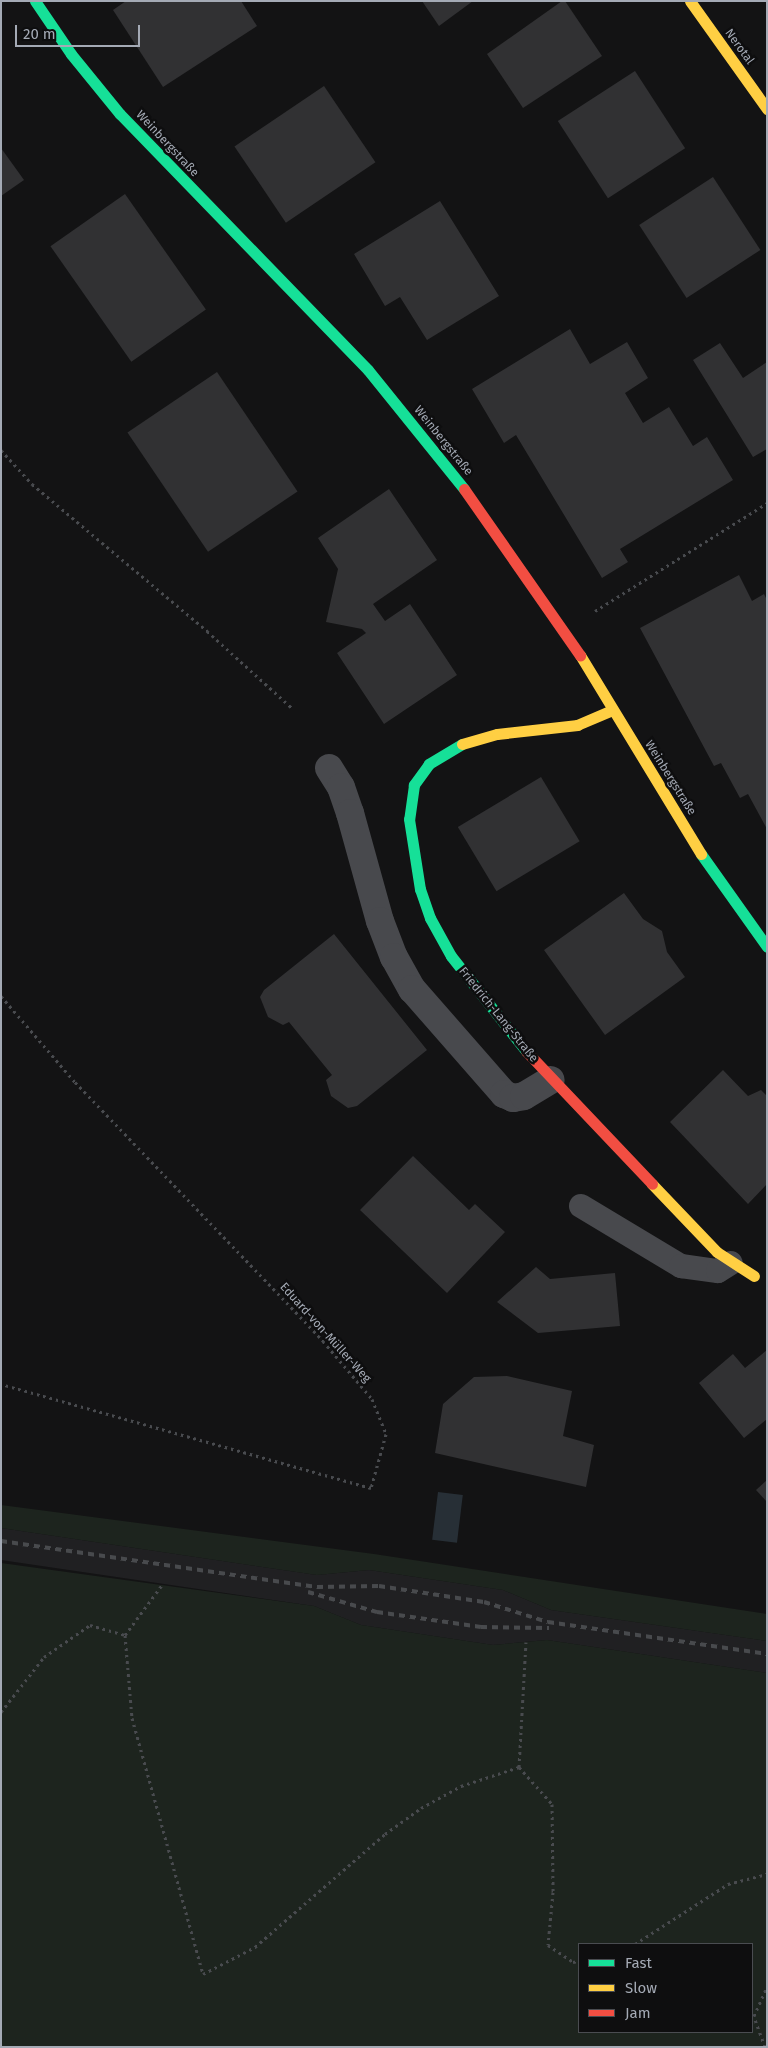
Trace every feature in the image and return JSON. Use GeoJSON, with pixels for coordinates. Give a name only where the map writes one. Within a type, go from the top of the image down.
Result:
{"type":"FeatureCollection","features":[{"type":"Feature","properties":{"kind":"street","name":"Weinbergstraße"},"geometry":{"type":"LineString","coordinates":[[35,1],[71,54],[120,114],[368,370],[486,517],[565,630],[706,863],[767,947]]}},
{"type":"Feature","properties":{"kind":"street","name":"Nerotal"},"geometry":{"type":"LineString","coordinates":[[690,1],[767,109]]}},
{"type":"Feature","properties":{"kind":"street","name":"Friedrich-Lang-Straße"},"geometry":{"type":"LineString","coordinates":[[612,710],[577,725],[497,734],[467,742],[449,750],[429,764],[414,785],[409,819],[412,855],[430,918],[451,956],[485,1003],[551,1080],[731,1263],[754,1276]]}},
{"type":"Feature","properties":{"kind":"street"},"geometry":{"type":"LineString","coordinates":[[329,768],[341,786],[350,813],[380,921],[394,957],[412,989],[504,1094],[513,1098],[524,1096],[551,1080]]}},
{"type":"Feature","properties":{"kind":"lane"},"geometry":{"type":"LineString","coordinates":[[581,1206],[681,1266],[718,1271],[731,1263]]}},
{"type":"Feature","properties":{"kind":"path"},"geometry":{"type":"LineString","coordinates":[[1,450],[32,484],[207,631],[293,708]]}},
{"type":"Feature","properties":{"kind":"path"},"geometry":{"type":"LineString","coordinates":[[565,630],[767,503]]}},
{"type":"Feature","properties":{"kind":"path","name":"Eduard-von-Müller-Weg"},"geometry":{"type":"LineString","coordinates":[[1,996],[75,1082],[323,1341],[372,1399],[386,1434],[371,1488],[1,1384]]}},
{"type":"Feature","properties":{"kind":"path"},"geometry":{"type":"LineString","coordinates":[[162,1585],[125,1635],[132,1718],[203,1974],[256,1947],[385,1834],[421,1808],[461,1786],[519,1767]]}},
{"type":"Feature","properties":{"kind":"path"},"geometry":{"type":"LineString","coordinates":[[1,1712],[44,1657],[90,1626],[125,1635]]}},
{"type":"Feature","properties":{"kind":"path"},"geometry":{"type":"LineString","coordinates":[[526,1642],[519,1767],[552,1804],[554,1892],[548,1944],[573,1962],[578,1961]]}},
{"type":"Feature","properties":{"kind":"path"},"geometry":{"type":"LineString","coordinates":[[637,1943],[728,1884],[767,1874]]}},
{"type":"Feature","properties":{"kind":"path"},"geometry":{"type":"LineString","coordinates":[[765,2047],[754,2016],[767,1987]]}},
{"type":"Feature","properties":{"kind":"shaded area"},"geometry":{"type":"Polygon","coordinates":[[[438,1492],[463,1495],[457,1543],[432,1540],[438,1492]]]}},
{"type":"Feature","properties":{"kind":"shaded area"},"geometry":{"type":"Polygon","coordinates":[[[1,1505],[374,1554],[767,1614],[767,1641],[551,1610],[503,1590],[369,1570],[317,1575],[1,1528],[1,1505]]]}},
{"type":"Feature","properties":{"kind":"shaded area"},"geometry":{"type":"Polygon","coordinates":[[[1,1528],[317,1575],[369,1570],[503,1590],[551,1610],[767,1641],[767,1673],[547,1640],[493,1645],[361,1625],[314,1606],[1,1560],[1,1528]]]}},
{"type":"Feature","properties":{"kind":"shaded area"},"geometry":{"type":"Polygon","coordinates":[[[1,1563],[314,1606],[361,1625],[493,1645],[547,1640],[767,1673],[767,2047],[1,2047],[1,1563]]]}},
{"type":"Feature","properties":{"kind":"building"},"geometry":{"type":"Polygon","coordinates":[[[126,1],[241,1],[257,26],[163,87],[113,10],[126,1]]]}},
{"type":"Feature","properties":{"kind":"building"},"geometry":{"type":"Polygon","coordinates":[[[422,1],[473,1],[439,26],[422,1]]]}},
{"type":"Feature","properties":{"kind":"building"},"geometry":{"type":"Polygon","coordinates":[[[562,1],[565,1],[602,56],[523,108],[487,54],[562,1]]]}},
{"type":"Feature","properties":{"kind":"building"},"geometry":{"type":"Polygon","coordinates":[[[635,71],[685,148],[608,198],[558,121],[635,71]]]}},
{"type":"Feature","properties":{"kind":"building"},"geometry":{"type":"Polygon","coordinates":[[[324,86],[375,162],[286,223],[234,146],[324,86]]]}},
{"type":"Feature","properties":{"kind":"building"},"geometry":{"type":"Polygon","coordinates":[[[1,148],[24,180],[1,196],[1,148]]]}},
{"type":"Feature","properties":{"kind":"building"},"geometry":{"type":"Polygon","coordinates":[[[713,177],[760,250],[687,298],[639,225],[713,177]]]}},
{"type":"Feature","properties":{"kind":"building"},"geometry":{"type":"Polygon","coordinates":[[[125,194],[206,310],[131,362],[50,246],[125,194]]]}},
{"type":"Feature","properties":{"kind":"building"},"geometry":{"type":"Polygon","coordinates":[[[440,201],[499,296],[427,340],[400,297],[385,306],[354,254],[440,201]]]}},
{"type":"Feature","properties":{"kind":"building"},"geometry":{"type":"Polygon","coordinates":[[[570,329],[590,364],[627,342],[648,378],[625,393],[643,423],[669,407],[693,446],[707,437],[733,480],[620,549],[628,562],[602,578],[516,435],[504,443],[472,389],[570,329]]]}},
{"type":"Feature","properties":{"kind":"building"},"geometry":{"type":"Polygon","coordinates":[[[720,343],[743,378],[767,362],[767,449],[753,457],[693,360],[720,343]]]}},
{"type":"Feature","properties":{"kind":"building"},"geometry":{"type":"Polygon","coordinates":[[[217,372],[298,491],[208,552],[127,432],[217,372]]]}},
{"type":"Feature","properties":{"kind":"building"},"geometry":{"type":"Polygon","coordinates":[[[389,489],[437,560],[373,604],[385,621],[410,604],[457,675],[384,724],[337,653],[366,633],[362,629],[326,622],[338,569],[318,538],[389,489]]]}},
{"type":"Feature","properties":{"kind":"building"},"geometry":{"type":"Polygon","coordinates":[[[739,575],[752,601],[764,594],[767,600],[767,829],[748,794],[740,798],[721,763],[714,766],[640,628],[739,575]]]}},
{"type":"Feature","properties":{"kind":"building"},"geometry":{"type":"Polygon","coordinates":[[[541,777],[580,841],[496,891],[458,827],[541,777]]]}},
{"type":"Feature","properties":{"kind":"building"},"geometry":{"type":"Polygon","coordinates":[[[624,893],[643,919],[662,931],[667,952],[685,977],[605,1035],[544,950],[624,893]]]}},
{"type":"Feature","properties":{"kind":"building"},"geometry":{"type":"Polygon","coordinates":[[[334,934],[427,1050],[357,1106],[348,1108],[331,1096],[326,1080],[332,1075],[289,1022],[283,1025],[268,1017],[260,997],[264,990],[334,934]]]}},
{"type":"Feature","properties":{"kind":"building"},"geometry":{"type":"Polygon","coordinates":[[[723,1070],[748,1096],[761,1090],[767,1096],[767,1184],[748,1204],[670,1122],[723,1070]]]}},
{"type":"Feature","properties":{"kind":"building"},"geometry":{"type":"Polygon","coordinates":[[[413,1156],[469,1210],[475,1204],[505,1232],[447,1293],[360,1210],[413,1156]]]}},
{"type":"Feature","properties":{"kind":"building"},"geometry":{"type":"Polygon","coordinates":[[[536,1267],[550,1279],[615,1273],[620,1326],[538,1333],[497,1302],[536,1267]]]}},
{"type":"Feature","properties":{"kind":"building"},"geometry":{"type":"Polygon","coordinates":[[[767,1350],[767,1419],[744,1438],[699,1383],[733,1354],[745,1368],[767,1350]]]}},
{"type":"Feature","properties":{"kind":"building"},"geometry":{"type":"Polygon","coordinates":[[[507,1376],[572,1391],[563,1436],[594,1445],[586,1487],[435,1453],[443,1404],[474,1377],[507,1376]]]}},
{"type":"Feature","properties":{"kind":"building"},"geometry":{"type":"Polygon","coordinates":[[[767,1480],[767,1502],[756,1490],[767,1480]]]}},
{"type":"Feature","properties":{"kind":"railway"},"geometry":{"type":"LineString","coordinates":[[1,1541],[317,1587],[379,1586],[484,1602],[548,1622],[767,1654]]}},
{"type":"Feature","properties":{"kind":"railway"},"geometry":{"type":"LineString","coordinates":[[308,1592],[377,1612],[481,1627],[549,1628]]}},
{"type":"Feature","properties":{"kind":"traffic: fast"},"geometry":{"type":"LineString","coordinates":[[35,1],[71,54],[120,114],[368,370],[464,489]]}},
{"type":"Feature","properties":{"kind":"traffic: fast"},"geometry":{"type":"LineString","coordinates":[[462,744],[429,764],[414,785],[409,819],[420,889],[430,918],[451,956],[526,1051]]}},
{"type":"Feature","properties":{"kind":"traffic: fast"},"geometry":{"type":"LineString","coordinates":[[701,854],[767,947]]}},
{"type":"Feature","properties":{"kind":"traffic: slow"},"geometry":{"type":"LineString","coordinates":[[690,1],[767,109]]}},
{"type":"Feature","properties":{"kind":"traffic: slow"},"geometry":{"type":"LineString","coordinates":[[580,655],[701,854]]}},
{"type":"Feature","properties":{"kind":"traffic: slow"},"geometry":{"type":"LineString","coordinates":[[462,744],[497,734],[577,725],[612,710]]}},
{"type":"Feature","properties":{"kind":"traffic: slow"},"geometry":{"type":"LineString","coordinates":[[652,1184],[717,1252],[754,1276]]}},
{"type":"Feature","properties":{"kind":"traffic: jam"},"geometry":{"type":"LineString","coordinates":[[464,489],[580,655]]}},
{"type":"Feature","properties":{"kind":"traffic: jam"},"geometry":{"type":"LineString","coordinates":[[526,1051],[652,1184]]}}]}
